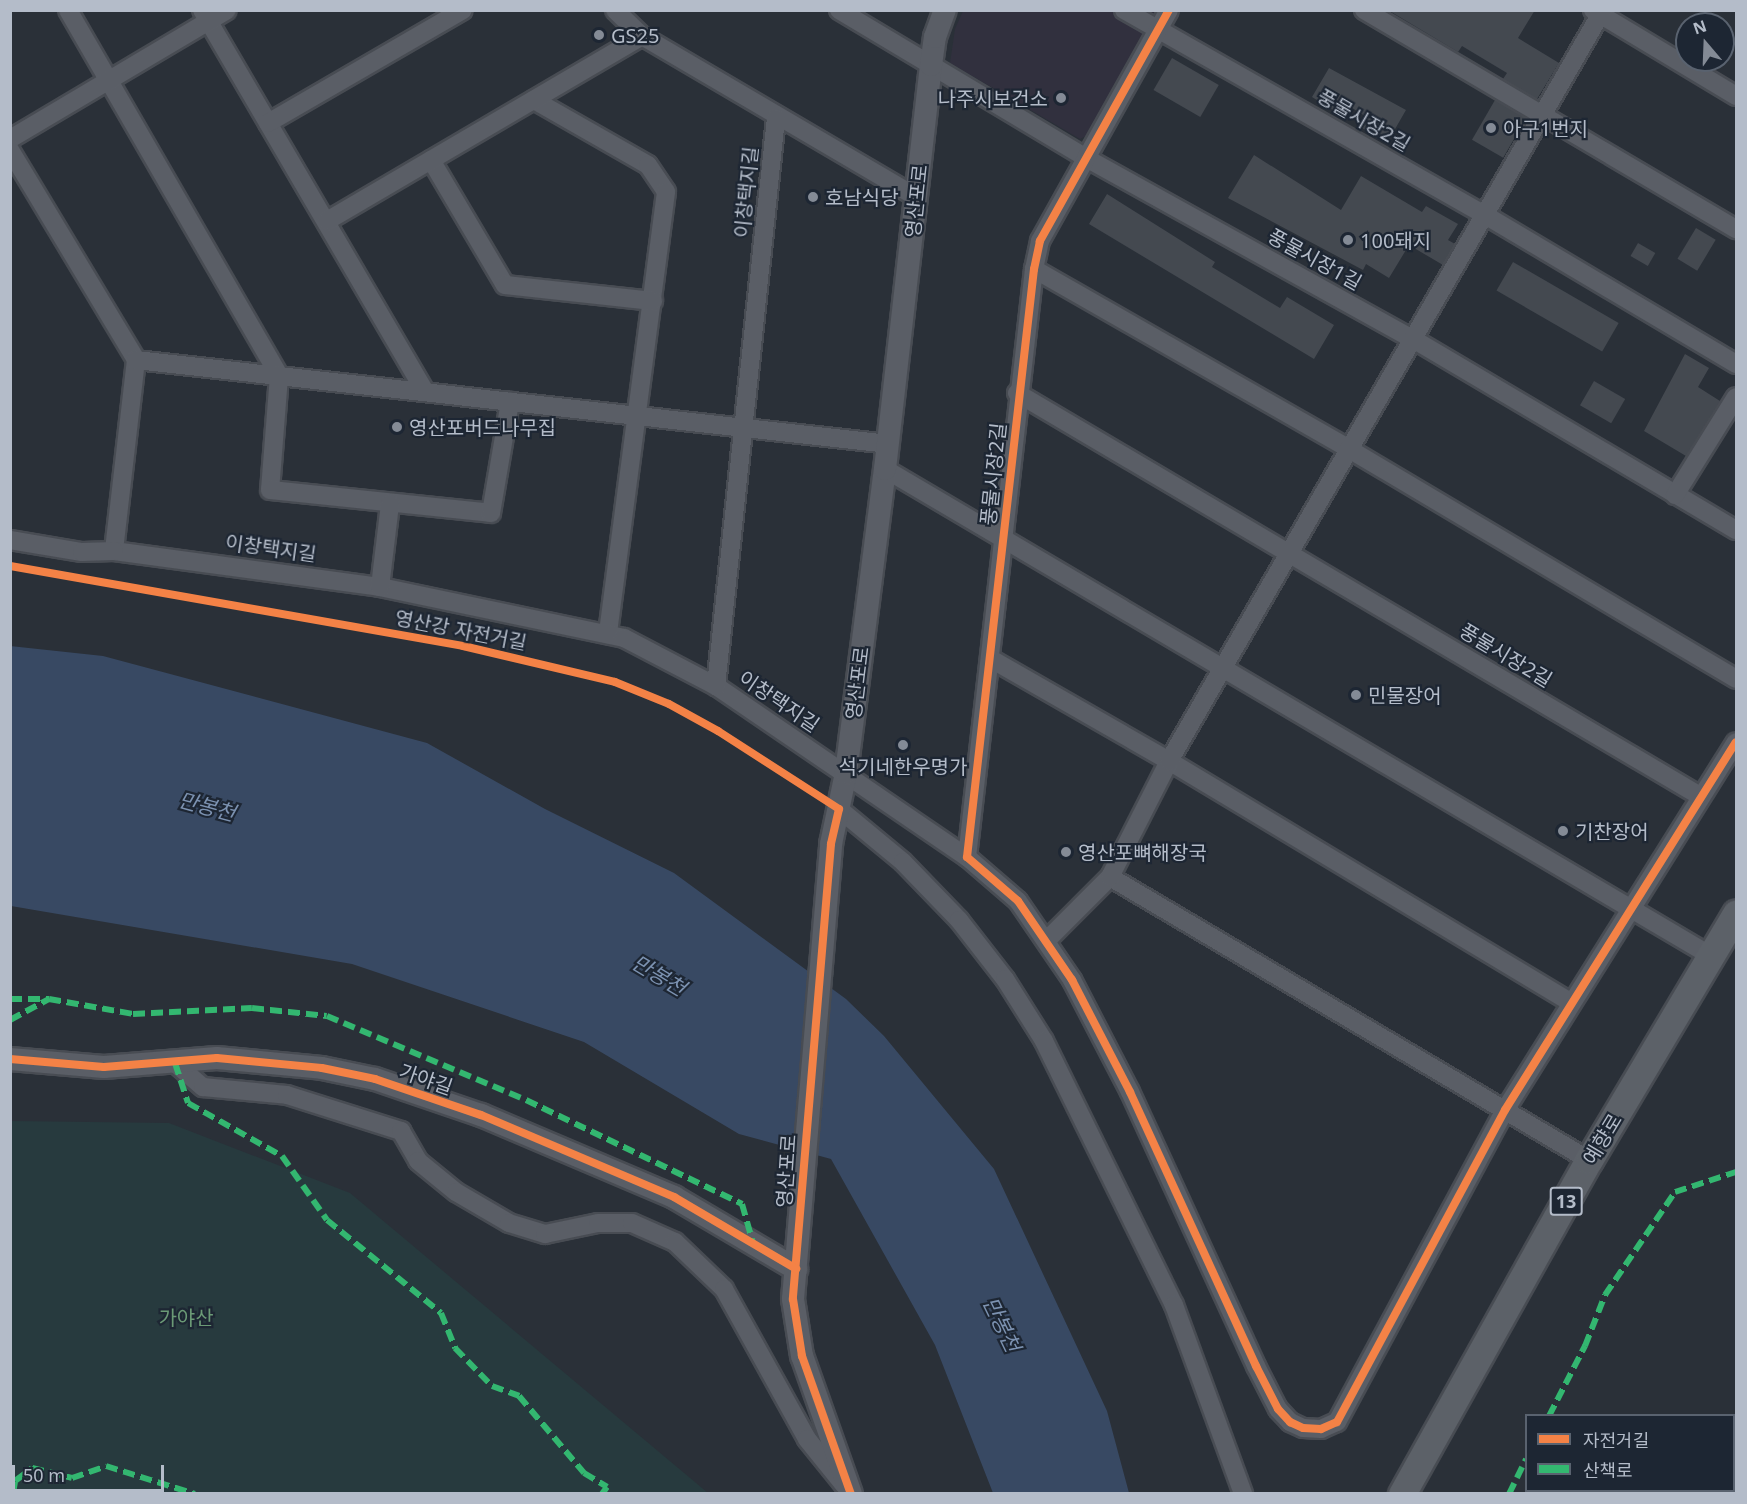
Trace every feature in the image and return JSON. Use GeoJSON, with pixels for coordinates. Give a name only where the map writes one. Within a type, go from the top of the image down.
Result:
{"type":"FeatureCollection","features":[{"type":"Feature","properties":{"kind":"main road","name":"예향로"},"geometry":{"type":"LineString","coordinates":[[1402,1494],[1589,1160],[1737,913]]}},
{"type":"Feature","properties":{"kind":"street"},"geometry":{"type":"LineString","coordinates":[[68,10],[279,376],[270,490],[491,513],[510,402]]}},
{"type":"Feature","properties":{"kind":"street"},"geometry":{"type":"LineString","coordinates":[[10,139],[109,81],[205,16],[227,10]]}},
{"type":"Feature","properties":{"kind":"street"},"geometry":{"type":"LineString","coordinates":[[268,123],[463,10]]}},
{"type":"Feature","properties":{"kind":"street"},"geometry":{"type":"LineString","coordinates":[[615,10],[642,36],[776,118],[916,196]]}},
{"type":"Feature","properties":{"kind":"street","name":"풍물시장1길"},"geometry":{"type":"LineString","coordinates":[[839,10],[1086,158],[1413,339],[1737,531]]}},
{"type":"Feature","properties":{"kind":"street","name":"영산포로"},"geometry":{"type":"LineString","coordinates":[[850,1494],[802,1356],[793,1299],[831,844],[846,773],[885,469],[931,65],[935,37],[945,10]]}},
{"type":"Feature","properties":{"kind":"street"},"geometry":{"type":"LineString","coordinates":[[1124,10],[1158,29]]}},
{"type":"Feature","properties":{"kind":"street","name":"풍물시장2길"},"geometry":{"type":"LineString","coordinates":[[967,857],[991,659],[1017,393],[1034,269],[1041,241],[1169,10]]}},
{"type":"Feature","properties":{"kind":"street"},"geometry":{"type":"LineString","coordinates":[[1364,10],[1737,229]]}},
{"type":"Feature","properties":{"kind":"street"},"geometry":{"type":"LineString","coordinates":[[1047,940],[1110,877],[1168,760],[1485,215],[1599,12],[1737,96]]}},
{"type":"Feature","properties":{"kind":"street"},"geometry":{"type":"LineString","coordinates":[[205,16],[425,392]]}},
{"type":"Feature","properties":{"kind":"street","name":"풍물시장2길"},"geometry":{"type":"LineString","coordinates":[[1158,29],[1485,215],[1737,364]]}},
{"type":"Feature","properties":{"kind":"street"},"geometry":{"type":"LineString","coordinates":[[327,221],[642,36]]}},
{"type":"Feature","properties":{"kind":"street"},"geometry":{"type":"LineString","coordinates":[[534,100],[648,165],[666,192],[640,416],[608,634]]}},
{"type":"Feature","properties":{"kind":"street","name":"이창택지길"},"geometry":{"type":"LineString","coordinates":[[716,686],[776,118]]}},
{"type":"Feature","properties":{"kind":"street"},"geometry":{"type":"LineString","coordinates":[[10,150],[136,360],[114,550]]}},
{"type":"Feature","properties":{"kind":"street"},"geometry":{"type":"LineString","coordinates":[[431,160],[505,285],[653,301]]}},
{"type":"Feature","properties":{"kind":"street"},"geometry":{"type":"LineString","coordinates":[[1034,269],[1349,449],[1737,679]]}},
{"type":"Feature","properties":{"kind":"street"},"geometry":{"type":"LineString","coordinates":[[136,360],[888,444]]}},
{"type":"Feature","properties":{"kind":"street","name":"풍물시장2길"},"geometry":{"type":"LineString","coordinates":[[1017,393],[1700,796]]}},
{"type":"Feature","properties":{"kind":"street"},"geometry":{"type":"LineString","coordinates":[[1676,495],[1737,397]]}},
{"type":"Feature","properties":{"kind":"street"},"geometry":{"type":"LineString","coordinates":[[885,469],[1003,539]]}},
{"type":"Feature","properties":{"kind":"street"},"geometry":{"type":"LineString","coordinates":[[380,587],[390,504]]}},
{"type":"Feature","properties":{"kind":"street","name":"풍물시장2길"},"geometry":{"type":"LineString","coordinates":[[1003,539],[1711,956]]}},
{"type":"Feature","properties":{"kind":"street","name":"이창택지길"},"geometry":{"type":"LineString","coordinates":[[10,540],[82,552],[114,550],[380,587],[608,634],[667,658],[716,686],[846,773]]}},
{"type":"Feature","properties":{"kind":"street"},"geometry":{"type":"LineString","coordinates":[[991,659],[1168,760],[1570,1002]]}},
{"type":"Feature","properties":{"kind":"street"},"geometry":{"type":"LineString","coordinates":[[846,773],[967,857],[1002,885],[1047,940],[1130,1092],[1278,1409],[1290,1422],[1303,1428],[1321,1429],[1337,1422],[1349,1403],[1505,1110],[1570,1002],[1632,909],[1700,796],[1737,742]]}},
{"type":"Feature","properties":{"kind":"street"},"geometry":{"type":"LineString","coordinates":[[838,809],[937,894],[982,948],[1039,1033],[1106,1161],[1174,1305],[1243,1494]]}},
{"type":"Feature","properties":{"kind":"street"},"geometry":{"type":"LineString","coordinates":[[1110,877],[1589,1160]]}},
{"type":"Feature","properties":{"kind":"street","name":"가야길"},"geometry":{"type":"LineString","coordinates":[[10,1059],[104,1067],[217,1058],[265,1062],[375,1079],[481,1115],[674,1197],[796,1269]]}},
{"type":"Feature","properties":{"kind":"street"},"geometry":{"type":"LineString","coordinates":[[175,1063],[203,1087],[287,1095],[401,1131],[418,1161],[456,1192],[509,1223],[545,1234],[598,1223],[632,1223],[675,1242],[724,1289],[807,1439],[850,1494]]}},
{"type":"Feature","properties":{"kind":"shaded area","name":"나주시보건소"},"geometry":{"type":"Polygon","coordinates":[[[963,11],[1159,11],[1092,133],[1080,139],[950,63],[955,29],[963,11]]]}},
{"type":"Feature","properties":{"kind":"green space","name":"가야산"},"geometry":{"type":"Polygon","coordinates":[[[11,1121],[169,1123],[350,1193],[708,1493],[11,1493],[11,1121]]]}},
{"type":"Feature","properties":{"kind":"water","name":"만봉천"},"geometry":{"type":"Polygon","coordinates":[[[10,646],[103,656],[427,743],[545,809],[674,873],[846,999],[884,1036],[994,1169],[1107,1411],[1129,1493],[993,1493],[935,1345],[831,1159],[739,1134],[584,1042],[352,964],[11,906],[10,646]]]}},
{"type":"Feature","properties":{"kind":"building"},"geometry":{"type":"Polygon","coordinates":[[[1388,10],[1535,10],[1518,38],[1559,63],[1537,99],[1503,79],[1507,73],[1462,46],[1458,52],[1388,10]]]}},
{"type":"Feature","properties":{"kind":"building"},"geometry":{"type":"Polygon","coordinates":[[[1172,58],[1219,85],[1200,117],[1154,90],[1172,58]]]}},
{"type":"Feature","properties":{"kind":"building"},"geometry":{"type":"Polygon","coordinates":[[[1329,68],[1406,110],[1387,143],[1359,126],[1365,116],[1339,100],[1333,110],[1312,97],[1329,68]]]}},
{"type":"Feature","properties":{"kind":"building"},"geometry":{"type":"Polygon","coordinates":[[[1495,100],[1526,118],[1503,158],[1472,140],[1495,100]]]}},
{"type":"Feature","properties":{"kind":"building"},"geometry":{"type":"Polygon","coordinates":[[[1254,155],[1341,210],[1361,176],[1422,212],[1426,206],[1458,224],[1448,240],[1455,244],[1443,265],[1409,245],[1389,278],[1366,264],[1363,270],[1228,198],[1254,155]]]}},
{"type":"Feature","properties":{"kind":"building"},"geometry":{"type":"Polygon","coordinates":[[[1107,194],[1215,262],[1212,267],[1280,308],[1287,297],[1334,325],[1314,359],[1089,224],[1107,194]]]}},
{"type":"Feature","properties":{"kind":"building"},"geometry":{"type":"Polygon","coordinates":[[[1696,228],[1716,240],[1697,271],[1677,259],[1696,228]]]}},
{"type":"Feature","properties":{"kind":"building"},"geometry":{"type":"Polygon","coordinates":[[[1638,243],[1655,253],[1648,266],[1630,256],[1638,243]]]}},
{"type":"Feature","properties":{"kind":"building"},"geometry":{"type":"Polygon","coordinates":[[[1513,262],[1619,323],[1602,352],[1496,291],[1513,262]]]}},
{"type":"Feature","properties":{"kind":"building"},"geometry":{"type":"Polygon","coordinates":[[[1685,354],[1709,368],[1698,387],[1720,401],[1686,456],[1644,431],[1685,354]]]}},
{"type":"Feature","properties":{"kind":"building"},"geometry":{"type":"Polygon","coordinates":[[[1594,381],[1625,399],[1611,423],[1580,405],[1594,381]]]}},
{"type":"Feature","properties":{"kind":"marked path"},"geometry":{"type":"LineString","coordinates":[[10,999],[49,999],[133,1014],[252,1008],[327,1016],[526,1100],[742,1204],[753,1243]]}},
{"type":"Feature","properties":{"kind":"marked path"},"geometry":{"type":"LineString","coordinates":[[10,1020],[49,999]]}},
{"type":"Feature","properties":{"kind":"marked path"},"geometry":{"type":"LineString","coordinates":[[175,1063],[188,1103],[282,1156],[327,1220],[441,1313],[455,1348],[492,1386],[519,1396],[584,1473],[607,1487],[602,1494]]}},
{"type":"Feature","properties":{"kind":"marked path"},"geometry":{"type":"LineString","coordinates":[[1550,1414],[1585,1346],[1605,1295],[1675,1192],[1736,1172]]}},
{"type":"Feature","properties":{"kind":"marked path"},"geometry":{"type":"LineString","coordinates":[[1509,1494],[1525,1461]]}},
{"type":"Feature","properties":{"kind":"marked path"},"geometry":{"type":"LineString","coordinates":[[13,1494],[15,1481],[32,1468],[72,1478],[106,1466],[195,1494]]}},
{"type":"Feature","properties":{"kind":"cycle path"},"geometry":{"type":"LineString","coordinates":[[1169,10],[1040,241],[1034,269],[967,857],[1018,901],[1072,980],[1130,1092],[1256,1366],[1278,1409],[1290,1422],[1303,1428],[1321,1429],[1337,1422],[1505,1110],[1736,742]]}},
{"type":"Feature","properties":{"kind":"cycle path","name":"영산강 자전거길"},"geometry":{"type":"LineString","coordinates":[[10,566],[463,646],[615,682],[669,704],[718,731],[839,809],[831,844],[793,1299],[802,1356],[851,1494]]}},
{"type":"Feature","properties":{"kind":"cycle path"},"geometry":{"type":"LineString","coordinates":[[10,1059],[104,1067],[217,1058],[322,1068],[375,1079],[481,1115],[674,1197],[796,1269]]}},
{"type":"Feature","properties":{"kind":"place","name":"GS25"},"geometry":{"type":"Point","coordinates":[599,35]}},
{"type":"Feature","properties":{"kind":"place","name":"나주시보건소"},"geometry":{"type":"Point","coordinates":[1061,98]}},
{"type":"Feature","properties":{"kind":"place","name":"아구1번지"},"geometry":{"type":"Point","coordinates":[1491,128]}},
{"type":"Feature","properties":{"kind":"place","name":"호남식당"},"geometry":{"type":"Point","coordinates":[813,197]}},
{"type":"Feature","properties":{"kind":"place","name":"100돼지"},"geometry":{"type":"Point","coordinates":[1348,240]}},
{"type":"Feature","properties":{"kind":"place","name":"영산포버드나무집"},"geometry":{"type":"Point","coordinates":[397,427]}},
{"type":"Feature","properties":{"kind":"place","name":"민물장어"},"geometry":{"type":"Point","coordinates":[1356,695]}},
{"type":"Feature","properties":{"kind":"place","name":"석기네한우명가"},"geometry":{"type":"Point","coordinates":[903,745]}},
{"type":"Feature","properties":{"kind":"place","name":"기찬장어"},"geometry":{"type":"Point","coordinates":[1563,831]}},
{"type":"Feature","properties":{"kind":"place","name":"영산포뼈해장국"},"geometry":{"type":"Point","coordinates":[1066,852]}}]}
